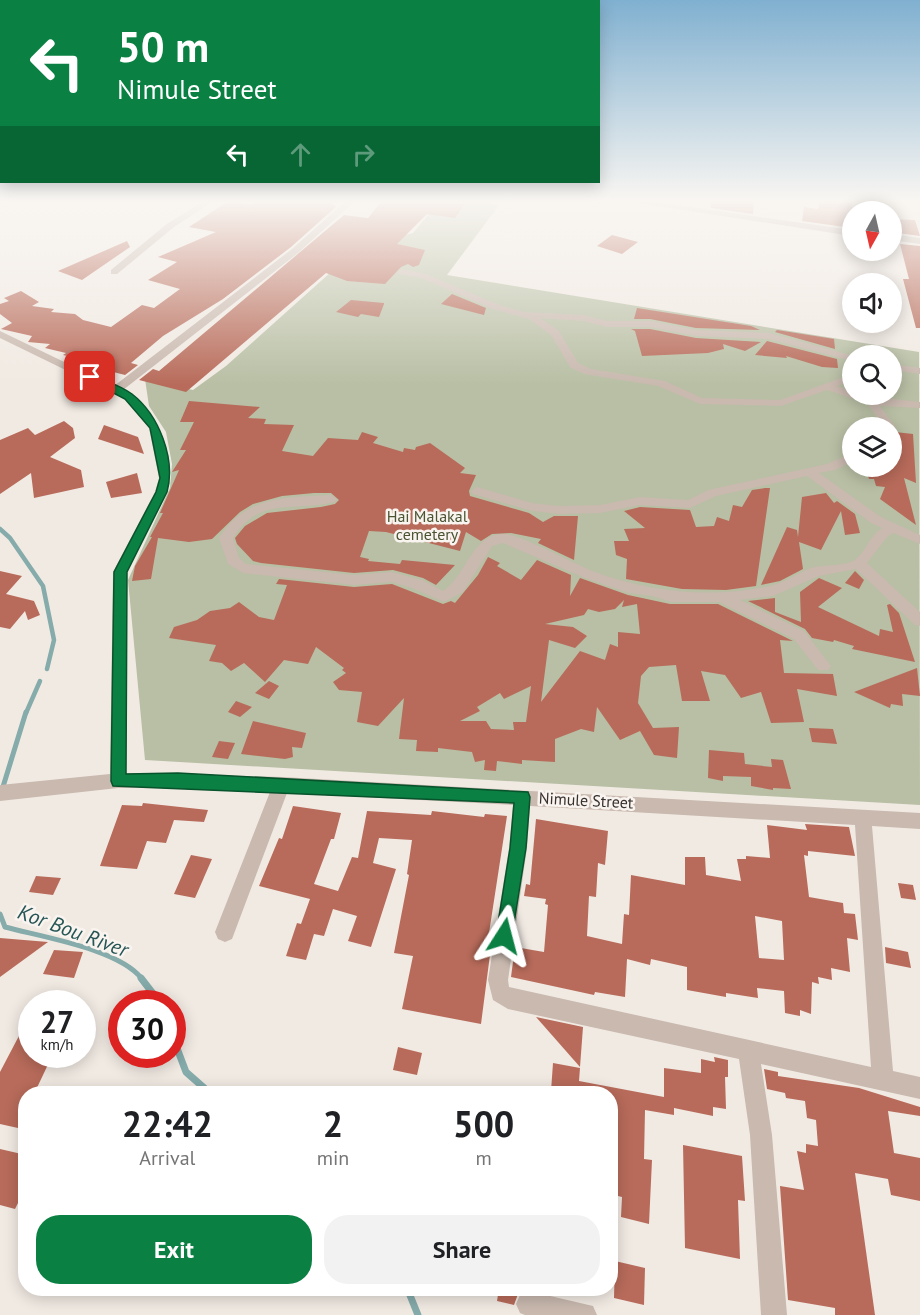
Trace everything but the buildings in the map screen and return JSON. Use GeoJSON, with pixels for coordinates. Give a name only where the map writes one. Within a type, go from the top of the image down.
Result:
{"type":"FeatureCollection","features":[{"type":"Feature","properties":{"kind":"street"},"geometry":{"type":"LineString","coordinates":[[114,272],[126,262]]}},
{"type":"Feature","properties":{"kind":"street"},"geometry":{"type":"LineString","coordinates":[[116,390],[153,357],[281,262]]}},
{"type":"Feature","properties":{"kind":"street"},"geometry":{"type":"LineString","coordinates":[[402,272],[423,276],[496,307],[526,314],[583,318],[608,324],[662,326],[696,333],[769,336],[842,355]]}},
{"type":"Feature","properties":{"kind":"street"},"geometry":{"type":"LineString","coordinates":[[526,314],[555,333],[574,365],[595,374],[661,383],[700,401],[766,405],[800,398],[842,380]]}},
{"type":"Feature","properties":{"kind":"street"},"geometry":{"type":"LineString","coordinates":[[0,334],[129,397],[155,427],[165,478],[161,492],[120,572],[118,781]]}},
{"type":"Feature","properties":{"kind":"street"},"geometry":{"type":"LineString","coordinates":[[902,369],[920,371]]}},
{"type":"Feature","properties":{"kind":"street"},"geometry":{"type":"LineString","coordinates":[[826,386],[842,392]]}},
{"type":"Feature","properties":{"kind":"street"},"geometry":{"type":"LineString","coordinates":[[902,404],[917,405]]}},
{"type":"Feature","properties":{"kind":"street"},"geometry":{"type":"LineString","coordinates":[[477,490],[531,507],[587,510],[628,502],[690,504],[712,493],[842,463]]}},
{"type":"Feature","properties":{"kind":"street"},"geometry":{"type":"LineString","coordinates":[[808,471],[847,501],[891,528],[920,540]]}},
{"type":"Feature","properties":{"kind":"street"},"geometry":{"type":"LineString","coordinates":[[331,499],[272,504],[243,517],[234,524],[226,538],[233,561],[243,568],[339,579],[392,577],[417,584],[444,597],[458,588],[486,543],[503,538],[590,575],[629,588],[653,591],[671,597],[721,597],[773,591],[796,584],[804,576],[816,572],[859,564],[882,534],[891,528]]}},
{"type":"Feature","properties":{"kind":"street"},"geometry":{"type":"LineString","coordinates":[[859,564],[920,621]]}},
{"type":"Feature","properties":{"kind":"street"},"geometry":{"type":"LineString","coordinates":[[721,597],[799,635],[823,666]]}},
{"type":"Feature","properties":{"kind":"street","name":"Nimule Street"},"geometry":{"type":"LineString","coordinates":[[0,793],[118,781],[178,780],[522,797],[920,821]]}},
{"type":"Feature","properties":{"kind":"street"},"geometry":{"type":"LineString","coordinates":[[225,932],[282,784]]}},
{"type":"Feature","properties":{"kind":"street"},"geometry":{"type":"LineString","coordinates":[[522,797],[518,848],[498,980],[500,993],[508,999],[920,1088]]}},
{"type":"Feature","properties":{"kind":"street"},"geometry":{"type":"LineString","coordinates":[[863,818],[884,1080]]}},
{"type":"Feature","properties":{"kind":"street"},"geometry":{"type":"LineString","coordinates":[[748,1051],[761,1135],[774,1315]]}},
{"type":"Feature","properties":{"kind":"street"},"geometry":{"type":"LineString","coordinates":[[529,1304],[584,1315]]}},
{"type":"Feature","properties":{"kind":"green space","name":"Hai Malakal cemetery"},"geometry":{"type":"Polygon","coordinates":[[[342,262],[456,262],[447,275],[876,345],[842,345],[842,405],[902,405],[902,349],[919,352],[920,805],[145,760],[128,580],[170,488],[172,464],[166,432],[149,406],[145,379],[193,390],[226,366],[342,262]]]}},
{"type":"Feature","properties":{"kind":"waterway"},"geometry":{"type":"LineString","coordinates":[[0,529],[10,538],[43,586],[54,640],[47,669]]}},
{"type":"Feature","properties":{"kind":"waterway"},"geometry":{"type":"LineString","coordinates":[[26,713],[40,681]]}},
{"type":"Feature","properties":{"kind":"waterway"},"geometry":{"type":"LineString","coordinates":[[2,790],[26,712]]}},
{"type":"Feature","properties":{"kind":"waterway","name":"Kor Bou River"},"geometry":{"type":"LineString","coordinates":[[0,914],[5,927],[98,952],[131,969],[141,978]]}},
{"type":"Feature","properties":{"kind":"waterway","name":"Kor Bou River"},"geometry":{"type":"LineString","coordinates":[[141,978],[150,990]]}},
{"type":"Feature","properties":{"kind":"waterway","name":"Kor Bou River"},"geometry":{"type":"LineString","coordinates":[[184,1068],[202,1086]]}},
{"type":"Feature","properties":{"kind":"waterway","name":"Kor Bou River"},"geometry":{"type":"LineString","coordinates":[[410,1296],[418,1315]]}},
{"type":"Feature","properties":{"kind":"route"},"geometry":{"type":"LineString","coordinates":[[90,377],[129,397],[155,427],[165,478],[161,492],[120,572],[118,781],[178,780],[282,784],[522,797],[518,848],[504,936]]}}]}
